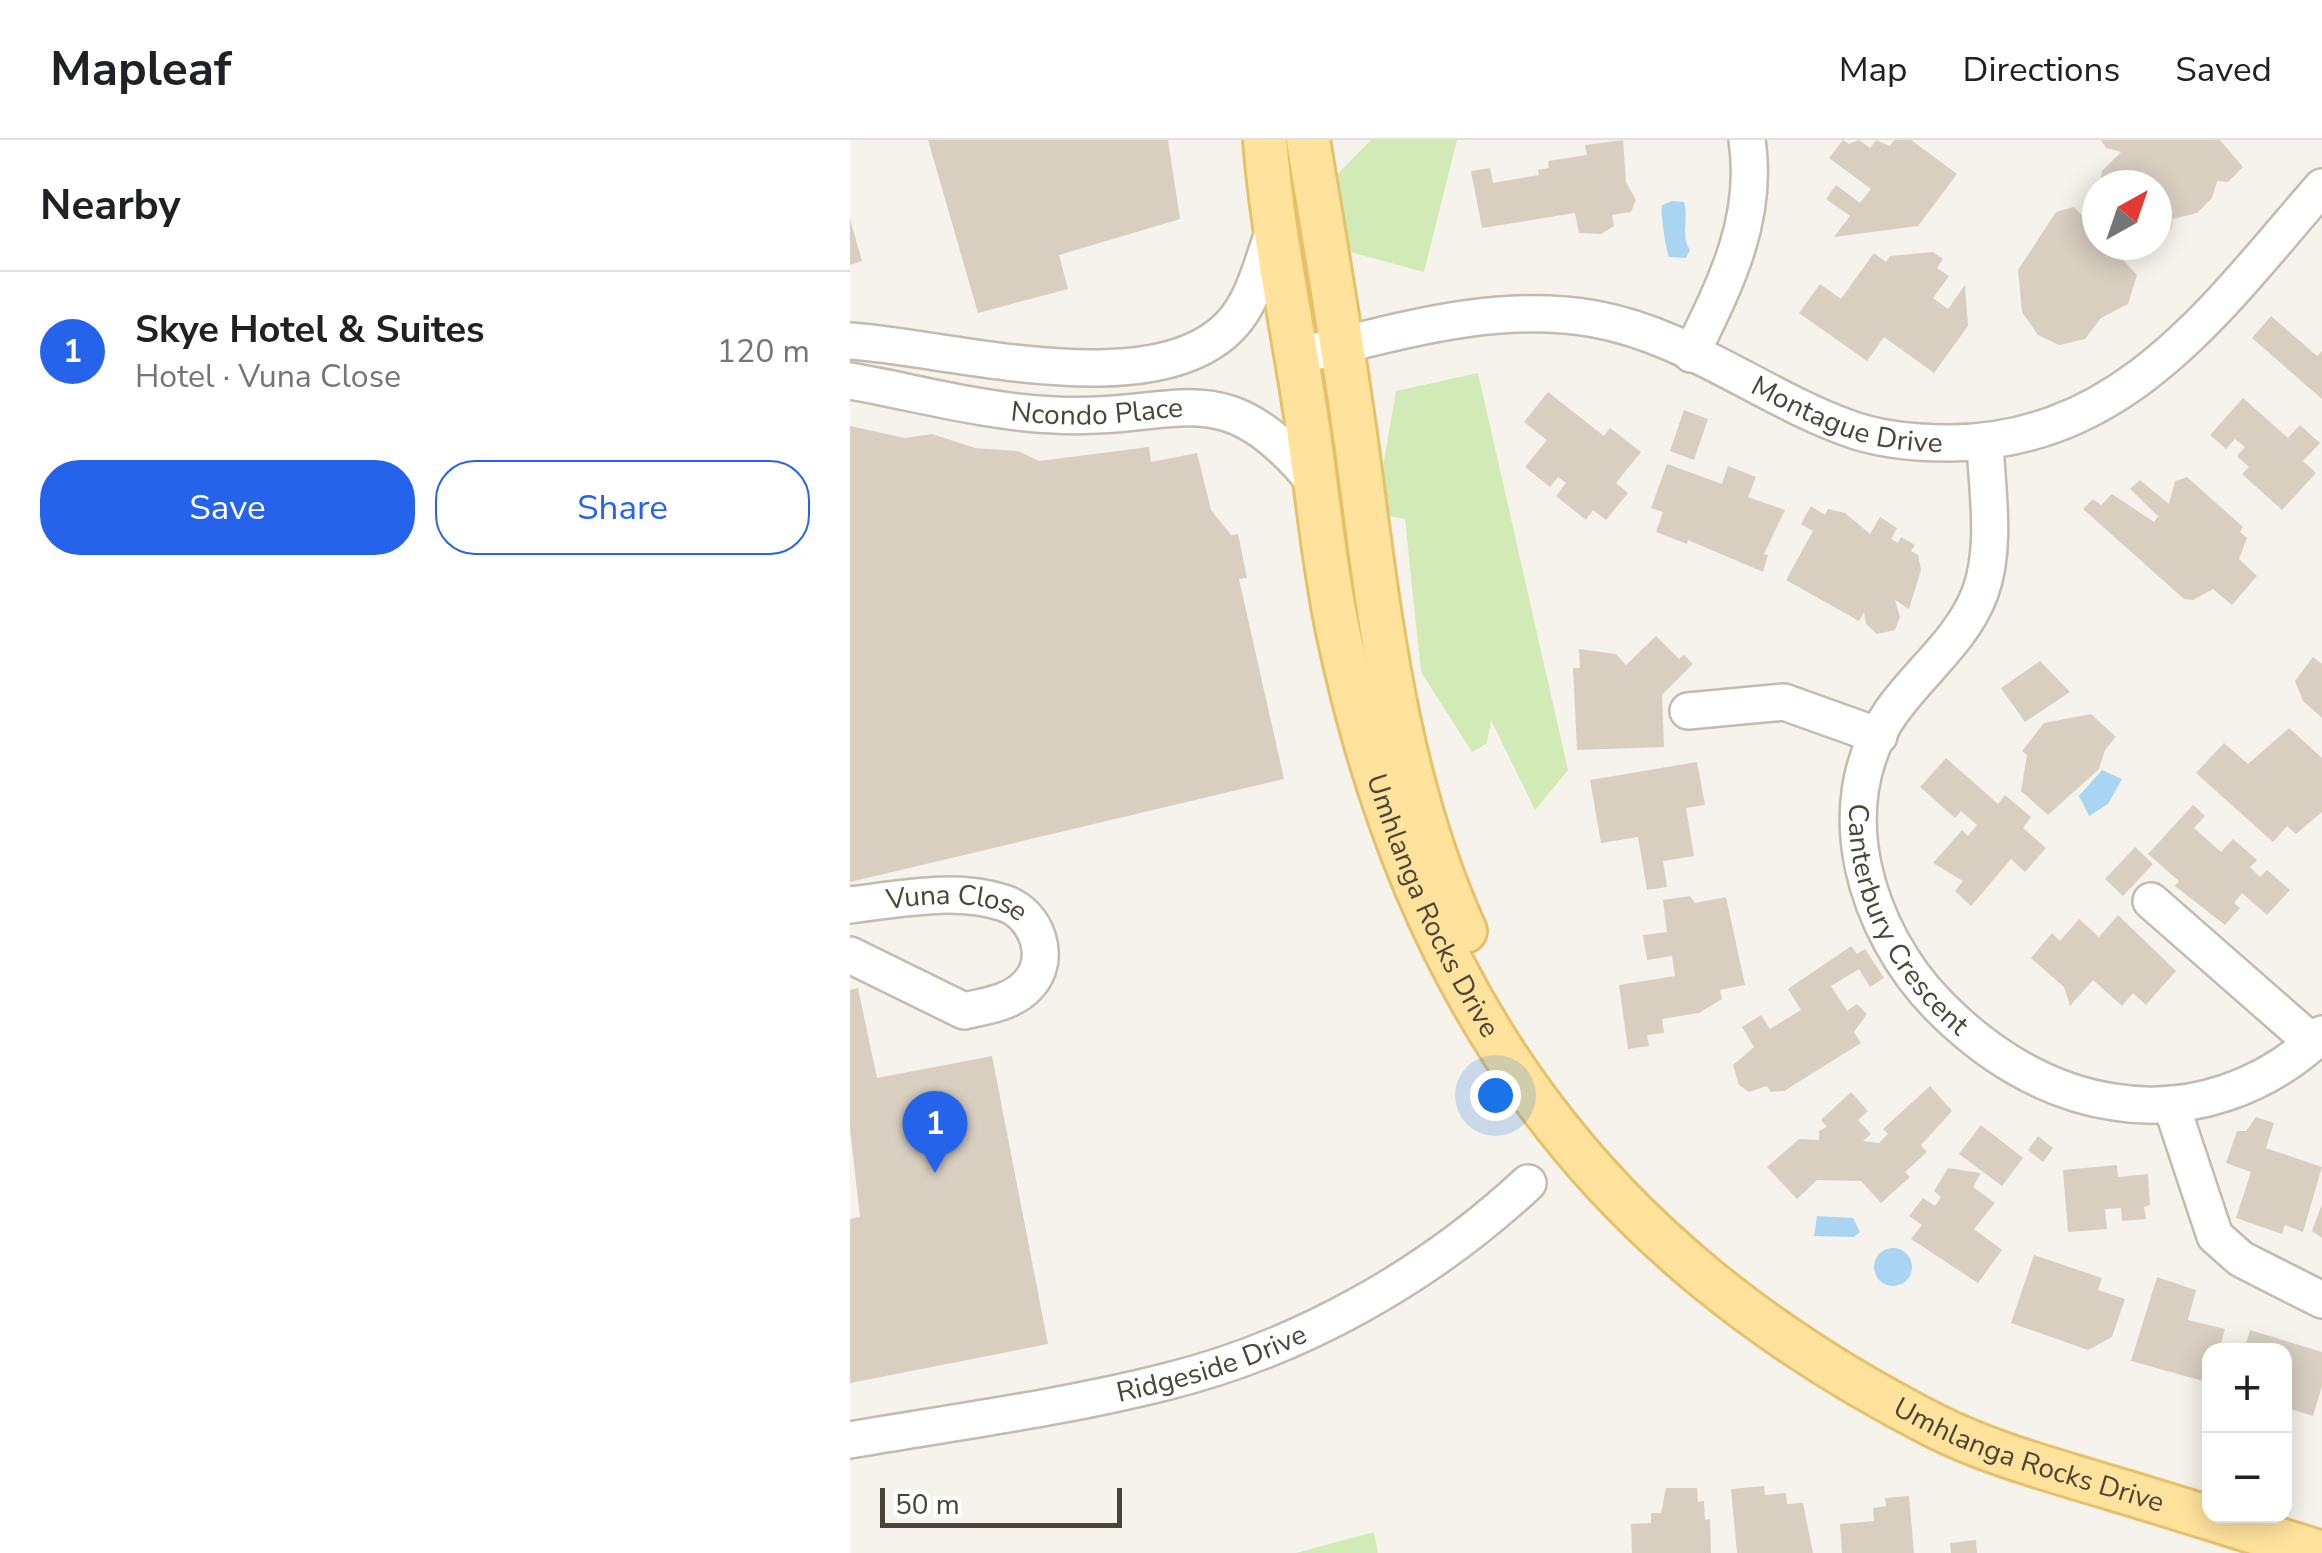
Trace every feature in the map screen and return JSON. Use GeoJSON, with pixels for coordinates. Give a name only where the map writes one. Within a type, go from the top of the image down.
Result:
{"type":"FeatureCollection","features":[{"type":"Feature","properties":{"kind":"main road","name":"Umhlanga Rocks Drive"},"geometry":{"type":"LineString","coordinates":[[1265,140],[1272,233],[1297,356],[1337,628],[1371,764],[1409,878],[1448,962],[1501,1052],[1549,1120],[1646,1229],[1765,1324],[1938,1427],[2043,1467],[2322,1553]]}},
{"type":"Feature","properties":{"kind":"main road","name":"Umhlanga Rocks Drive"},"geometry":{"type":"LineString","coordinates":[[1308,140],[1343,345],[1392,698],[1439,867],[1492,988],[1588,1128],[1638,1185],[1751,1288],[1879,1369],[2018,1432],[2202,1490]]}},
{"type":"Feature","properties":{"kind":"main road"},"geometry":{"type":"LineString","coordinates":[[2292,1517],[2322,1526]]}},
{"type":"Feature","properties":{"kind":"street"},"geometry":{"type":"LineString","coordinates":[[1692,354],[1736,260],[1750,195],[1747,140]]}},
{"type":"Feature","properties":{"kind":"street","name":"Montague Drive"},"geometry":{"type":"LineString","coordinates":[[1297,356],[1438,323],[1526,310],[1600,320],[1692,354],[1844,427],[1921,443],[1986,442],[2035,431],[2096,408],[2145,376],[2189,339],[2322,187]]}},
{"type":"Feature","properties":{"kind":"street","name":"Ncondo Place"},"geometry":{"type":"LineString","coordinates":[[850,340],[992,362],[1076,367],[1137,365],[1177,357],[1206,344],[1232,324],[1251,293],[1272,233]]}},
{"type":"Feature","properties":{"kind":"street","name":"Ncondo Place"},"geometry":{"type":"LineString","coordinates":[[850,381],[973,407],[1052,415],[1090,416],[1180,406],[1221,411],[1253,423],[1282,443],[1316,484]]}},
{"type":"Feature","properties":{"kind":"street","name":"Canterbury Crescent"},"geometry":{"type":"LineString","coordinates":[[1986,442],[1988,543],[1981,590],[1964,624],[1900,699],[1880,736],[1859,812],[1862,870],[1875,911],[1924,990],[1980,1043],[2046,1082],[2100,1100],[2171,1104],[2238,1090],[2318,1038]]}},
{"type":"Feature","properties":{"kind":"street"},"geometry":{"type":"LineString","coordinates":[[1688,711],[1784,702],[1880,736]]}},
{"type":"Feature","properties":{"kind":"street","name":"Vuna Close"},"geometry":{"type":"LineString","coordinates":[[850,906],[967,895],[1008,904],[1030,921],[1040,943],[1039,965],[1029,985],[1007,1000],[964,1011],[850,955]]}},
{"type":"Feature","properties":{"kind":"street"},"geometry":{"type":"LineString","coordinates":[[2151,901],[2318,1038]]}},
{"type":"Feature","properties":{"kind":"street"},"geometry":{"type":"LineString","coordinates":[[2171,1104],[2202,1210],[2215,1236],[2240,1259],[2322,1300]]}},
{"type":"Feature","properties":{"kind":"street","name":"Ridgeside Drive"},"geometry":{"type":"LineString","coordinates":[[850,1440],[1166,1382],[1263,1349],[1351,1310],[1426,1264],[1473,1234],[1528,1183]]}},
{"type":"Feature","properties":{"kind":"green space"},"geometry":{"type":"Polygon","coordinates":[[[1371,140],[1457,140],[1424,272],[1310,241],[1297,215],[1371,140]]]}},
{"type":"Feature","properties":{"kind":"green space"},"geometry":{"type":"Polygon","coordinates":[[[1478,373],[1568,770],[1535,810],[1491,720],[1487,743],[1472,752],[1421,672],[1405,519],[1375,513],[1396,391],[1478,373]]]}},
{"type":"Feature","properties":{"kind":"green space"},"geometry":{"type":"Polygon","coordinates":[[[1374,1532],[1378,1553],[1296,1553],[1374,1532]]]}},
{"type":"Feature","properties":{"kind":"water"},"geometry":{"type":"Polygon","coordinates":[[[1684,202],[1690,250],[1686,258],[1669,257],[1668,253],[1662,205],[1684,202]]]}},
{"type":"Feature","properties":{"kind":"water"},"geometry":{"type":"Polygon","coordinates":[[[2102,770],[2122,779],[2108,804],[2089,816],[2079,796],[2102,770]]]}},
{"type":"Feature","properties":{"kind":"water"},"geometry":{"type":"Polygon","coordinates":[[[1817,1216],[1853,1218],[1860,1232],[1854,1237],[1814,1236],[1817,1216]]]}},
{"type":"Feature","properties":{"kind":"water"},"geometry":{"type":"Polygon","coordinates":[[[1893,1248],[1906,1254],[1912,1267],[1906,1280],[1893,1286],[1880,1280],[1874,1267],[1880,1254],[1893,1248]]]}},
{"type":"Feature","properties":{"kind":"building"},"geometry":{"type":"Polygon","coordinates":[[[928,140],[1168,140],[1180,219],[1059,255],[1068,289],[978,313],[928,140]]]}},
{"type":"Feature","properties":{"kind":"building"},"geometry":{"type":"Polygon","coordinates":[[[1623,140],[1626,182],[1636,200],[1631,212],[1612,215],[1614,226],[1601,234],[1579,233],[1575,213],[1482,228],[1471,171],[1490,168],[1493,183],[1539,175],[1538,170],[1549,168],[1548,161],[1587,155],[1585,145],[1623,140]]]}},
{"type":"Feature","properties":{"kind":"building"},"geometry":{"type":"Polygon","coordinates":[[[1843,140],[1849,144],[1859,140],[1870,148],[1876,140],[1890,146],[1894,140],[1911,140],[1957,174],[1918,226],[1834,237],[1850,216],[1826,199],[1836,185],[1860,203],[1871,189],[1829,158],[1843,140]]]}},
{"type":"Feature","properties":{"kind":"building"},"geometry":{"type":"Polygon","coordinates":[[[2101,140],[2220,140],[2243,167],[2228,182],[2217,181],[2212,198],[2197,213],[2173,219],[2172,224],[2172,170],[2103,170],[2121,152],[2106,148],[2101,140]]]}},
{"type":"Feature","properties":{"kind":"building"},"geometry":{"type":"Polygon","coordinates":[[[2074,207],[2082,216],[2082,260],[2123,260],[2137,275],[2128,304],[2101,318],[2085,339],[2059,345],[2038,335],[2022,312],[2018,270],[2056,212],[2074,207]]]}},
{"type":"Feature","properties":{"kind":"building"},"geometry":{"type":"Polygon","coordinates":[[[850,219],[862,261],[850,265],[850,219]]]}},
{"type":"Feature","properties":{"kind":"building"},"geometry":{"type":"Polygon","coordinates":[[[1933,252],[1943,259],[1937,268],[1949,276],[1933,298],[1948,309],[1965,285],[1968,326],[1934,373],[1884,337],[1867,361],[1799,313],[1820,284],[1841,299],[1874,253],[1886,262],[1890,256],[1933,252]]]}},
{"type":"Feature","properties":{"kind":"building"},"geometry":{"type":"Polygon","coordinates":[[[2271,316],[2317,356],[2322,351],[2322,399],[2252,338],[2271,316]]]}},
{"type":"Feature","properties":{"kind":"building"},"geometry":{"type":"Polygon","coordinates":[[[1548,392],[1604,436],[1610,428],[1641,452],[1616,483],[1628,493],[1606,520],[1593,510],[1586,520],[1556,496],[1566,483],[1558,477],[1550,487],[1525,467],[1547,440],[1524,422],[1548,392]]]}},
{"type":"Feature","properties":{"kind":"building"},"geometry":{"type":"Polygon","coordinates":[[[2243,398],[2288,438],[2300,425],[2320,443],[2303,461],[2316,473],[2282,510],[2242,474],[2249,467],[2237,456],[2245,447],[2235,439],[2226,449],[2210,435],[2243,398]]]}},
{"type":"Feature","properties":{"kind":"building"},"geometry":{"type":"Polygon","coordinates":[[[1684,410],[1708,419],[1694,460],[1670,451],[1684,410]]]}},
{"type":"Feature","properties":{"kind":"building"},"geometry":{"type":"Polygon","coordinates":[[[850,426],[905,438],[932,434],[975,448],[1018,451],[1039,461],[1149,447],[1151,462],[1197,453],[1211,510],[1231,535],[1238,534],[1247,578],[1239,579],[1284,779],[850,882],[850,426]]]}},
{"type":"Feature","properties":{"kind":"building"},"geometry":{"type":"Polygon","coordinates":[[[1667,464],[1722,484],[1728,466],[1756,477],[1748,497],[1785,510],[1764,554],[1768,555],[1763,572],[1688,540],[1687,544],[1656,532],[1663,512],[1651,508],[1667,464]]]}},
{"type":"Feature","properties":{"kind":"building"},"geometry":{"type":"Polygon","coordinates":[[[2187,477],[2243,527],[2240,532],[2247,538],[2239,559],[2257,576],[2232,605],[2213,589],[2193,600],[2184,599],[2083,509],[2093,499],[2101,505],[2112,494],[2154,522],[2158,516],[2130,489],[2140,480],[2169,504],[2175,481],[2187,477]]]}},
{"type":"Feature","properties":{"kind":"building"},"geometry":{"type":"Polygon","coordinates":[[[1811,506],[1825,515],[1828,509],[1845,513],[1870,534],[1880,517],[1897,528],[1891,539],[1898,543],[1901,537],[1915,545],[1911,551],[1918,555],[1921,570],[1909,609],[1895,600],[1900,617],[1895,630],[1877,634],[1866,624],[1864,612],[1859,621],[1786,580],[1813,531],[1801,524],[1811,506]]]}},
{"type":"Feature","properties":{"kind":"building"},"geometry":{"type":"Polygon","coordinates":[[[1656,636],[1679,659],[1684,655],[1693,664],[1662,695],[1664,747],[1577,750],[1573,668],[1580,668],[1579,649],[1616,654],[1626,665],[1656,636]]]}},
{"type":"Feature","properties":{"kind":"building"},"geometry":{"type":"Polygon","coordinates":[[[2313,657],[2322,664],[2322,718],[2303,701],[2295,681],[2313,657]]]}},
{"type":"Feature","properties":{"kind":"building"},"geometry":{"type":"Polygon","coordinates":[[[2040,661],[2070,692],[2025,722],[2001,688],[2040,661]]]}},
{"type":"Feature","properties":{"kind":"building"},"geometry":{"type":"Polygon","coordinates":[[[2091,714],[2116,737],[2105,750],[2099,769],[2048,815],[2021,791],[2027,755],[2022,751],[2044,723],[2091,714]]]}},
{"type":"Feature","properties":{"kind":"building"},"geometry":{"type":"Polygon","coordinates":[[[2289,728],[2322,758],[2322,812],[2296,834],[2287,826],[2273,842],[2196,773],[2224,743],[2248,764],[2289,728]]]}},
{"type":"Feature","properties":{"kind":"building"},"geometry":{"type":"Polygon","coordinates":[[[1946,758],[1998,804],[2005,795],[2031,817],[2023,828],[2046,848],[2025,872],[2011,859],[1971,906],[1955,891],[1963,881],[1933,863],[1962,830],[1968,836],[1977,825],[1961,811],[1955,818],[1920,787],[1946,758]]]}},
{"type":"Feature","properties":{"kind":"building"},"geometry":{"type":"Polygon","coordinates":[[[1697,762],[1705,805],[1686,808],[1694,856],[1663,861],[1667,887],[1647,890],[1638,837],[1601,843],[1590,780],[1697,762]]]}},
{"type":"Feature","properties":{"kind":"building"},"geometry":{"type":"Polygon","coordinates":[[[2193,805],[2205,816],[2194,828],[2221,852],[2233,839],[2257,860],[2250,867],[2260,877],[2267,870],[2290,890],[2267,915],[2242,893],[2234,903],[2240,908],[2225,925],[2175,886],[2179,881],[2148,854],[2193,805]]]}},
{"type":"Feature","properties":{"kind":"building"},"geometry":{"type":"Polygon","coordinates":[[[2135,847],[2153,864],[2123,896],[2105,879],[2135,847]]]}},
{"type":"Feature","properties":{"kind":"building"},"geometry":{"type":"Polygon","coordinates":[[[1690,896],[1695,903],[1726,897],[1745,985],[1720,990],[1722,999],[1699,1013],[1662,1019],[1664,1033],[1647,1035],[1649,1046],[1628,1049],[1619,985],[1675,976],[1672,956],[1647,960],[1643,935],[1667,932],[1663,900],[1690,896]]]}},
{"type":"Feature","properties":{"kind":"building"},"geometry":{"type":"Polygon","coordinates":[[[2118,915],[2176,971],[2146,1005],[2133,993],[2122,1006],[2093,980],[2070,1006],[2064,987],[2031,958],[2052,933],[2060,941],[2079,919],[2099,937],[2118,915]]]}},
{"type":"Feature","properties":{"kind":"building"},"geometry":{"type":"Polygon","coordinates":[[[1851,946],[1857,954],[1865,949],[1884,978],[1870,987],[1859,969],[1831,986],[1847,1011],[1857,1004],[1867,1014],[1854,1032],[1861,1043],[1784,1091],[1771,1092],[1767,1086],[1749,1092],[1739,1085],[1733,1065],[1754,1047],[1742,1027],[1761,1015],[1770,1029],[1801,1010],[1788,989],[1851,946]]]}},
{"type":"Feature","properties":{"kind":"building"},"geometry":{"type":"Polygon","coordinates":[[[858,988],[877,1078],[992,1056],[1048,1344],[850,1383],[850,1219],[860,1217],[850,1129],[850,990],[858,988]]]}},
{"type":"Feature","properties":{"kind":"building"},"geometry":{"type":"Polygon","coordinates":[[[1930,1086],[1952,1111],[1921,1145],[1927,1152],[1905,1172],[1910,1177],[1881,1203],[1861,1181],[1817,1180],[1797,1199],[1767,1167],[1799,1139],[1819,1140],[1819,1131],[1827,1127],[1821,1120],[1851,1092],[1868,1111],[1858,1120],[1871,1134],[1863,1141],[1879,1143],[1888,1134],[1883,1129],[1930,1086]]]}},
{"type":"Feature","properties":{"kind":"building"},"geometry":{"type":"Polygon","coordinates":[[[2256,1117],[2274,1123],[2266,1148],[2322,1167],[2303,1232],[2285,1225],[2282,1234],[2236,1218],[2251,1172],[2226,1163],[2237,1131],[2246,1131],[2256,1117]]]}},
{"type":"Feature","properties":{"kind":"building"},"geometry":{"type":"Polygon","coordinates":[[[1981,1125],[2023,1158],[2002,1186],[1959,1154],[1981,1125]]]}},
{"type":"Feature","properties":{"kind":"building"},"geometry":{"type":"Polygon","coordinates":[[[2038,1136],[2053,1148],[2043,1162],[2028,1150],[2038,1136]]]}},
{"type":"Feature","properties":{"kind":"building"},"geometry":{"type":"Polygon","coordinates":[[[2117,1165],[2118,1177],[2148,1174],[2150,1205],[2144,1207],[2146,1219],[2122,1221],[2121,1208],[2105,1209],[2107,1229],[2068,1232],[2063,1170],[2117,1165]]]}},
{"type":"Feature","properties":{"kind":"building"},"geometry":{"type":"Polygon","coordinates":[[[1948,1168],[1981,1173],[1973,1187],[1995,1203],[1974,1229],[2002,1250],[1978,1283],[1911,1239],[1922,1225],[1909,1216],[1923,1198],[1935,1206],[1941,1197],[1934,1191],[1948,1168]]]}},
{"type":"Feature","properties":{"kind":"building"},"geometry":{"type":"Polygon","coordinates":[[[2322,1204],[2322,1238],[2312,1231],[2322,1204]]]}},
{"type":"Feature","properties":{"kind":"building"},"geometry":{"type":"Polygon","coordinates":[[[2034,1255],[2102,1278],[2098,1290],[2125,1299],[2112,1337],[2088,1350],[2011,1323],[2034,1255]]]}},
{"type":"Feature","properties":{"kind":"building"},"geometry":{"type":"Polygon","coordinates":[[[2157,1277],[2196,1290],[2188,1320],[2225,1329],[2221,1343],[2202,1343],[2202,1381],[2131,1361],[2157,1277]]]}},
{"type":"Feature","properties":{"kind":"building"},"geometry":{"type":"Polygon","coordinates":[[[2250,1330],[2322,1352],[2322,1386],[2313,1416],[2292,1409],[2292,1343],[2246,1343],[2250,1330]]]}},
{"type":"Feature","properties":{"kind":"building"},"geometry":{"type":"Polygon","coordinates":[[[1764,1486],[1765,1495],[1786,1493],[1787,1504],[1803,1503],[1813,1553],[1737,1553],[1731,1489],[1764,1486]]]}},
{"type":"Feature","properties":{"kind":"building"},"geometry":{"type":"Polygon","coordinates":[[[1666,1488],[1697,1488],[1698,1502],[1704,1501],[1705,1520],[1710,1519],[1711,1553],[1632,1553],[1631,1524],[1651,1523],[1651,1513],[1661,1513],[1666,1488]]]}},
{"type":"Feature","properties":{"kind":"building"},"geometry":{"type":"Polygon","coordinates":[[[1909,1496],[1914,1553],[1842,1553],[1840,1524],[1874,1521],[1873,1508],[1886,1506],[1885,1498],[1909,1496]]]}},
{"type":"Feature","properties":{"kind":"building"},"geometry":{"type":"Polygon","coordinates":[[[1976,1540],[1977,1553],[1951,1553],[1950,1543],[1976,1540]]]}},
{"type":"Feature","properties":{"kind":"place","name":"Skye Hotel & Suites"},"geometry":{"type":"Point","coordinates":[935,1173]}}]}
